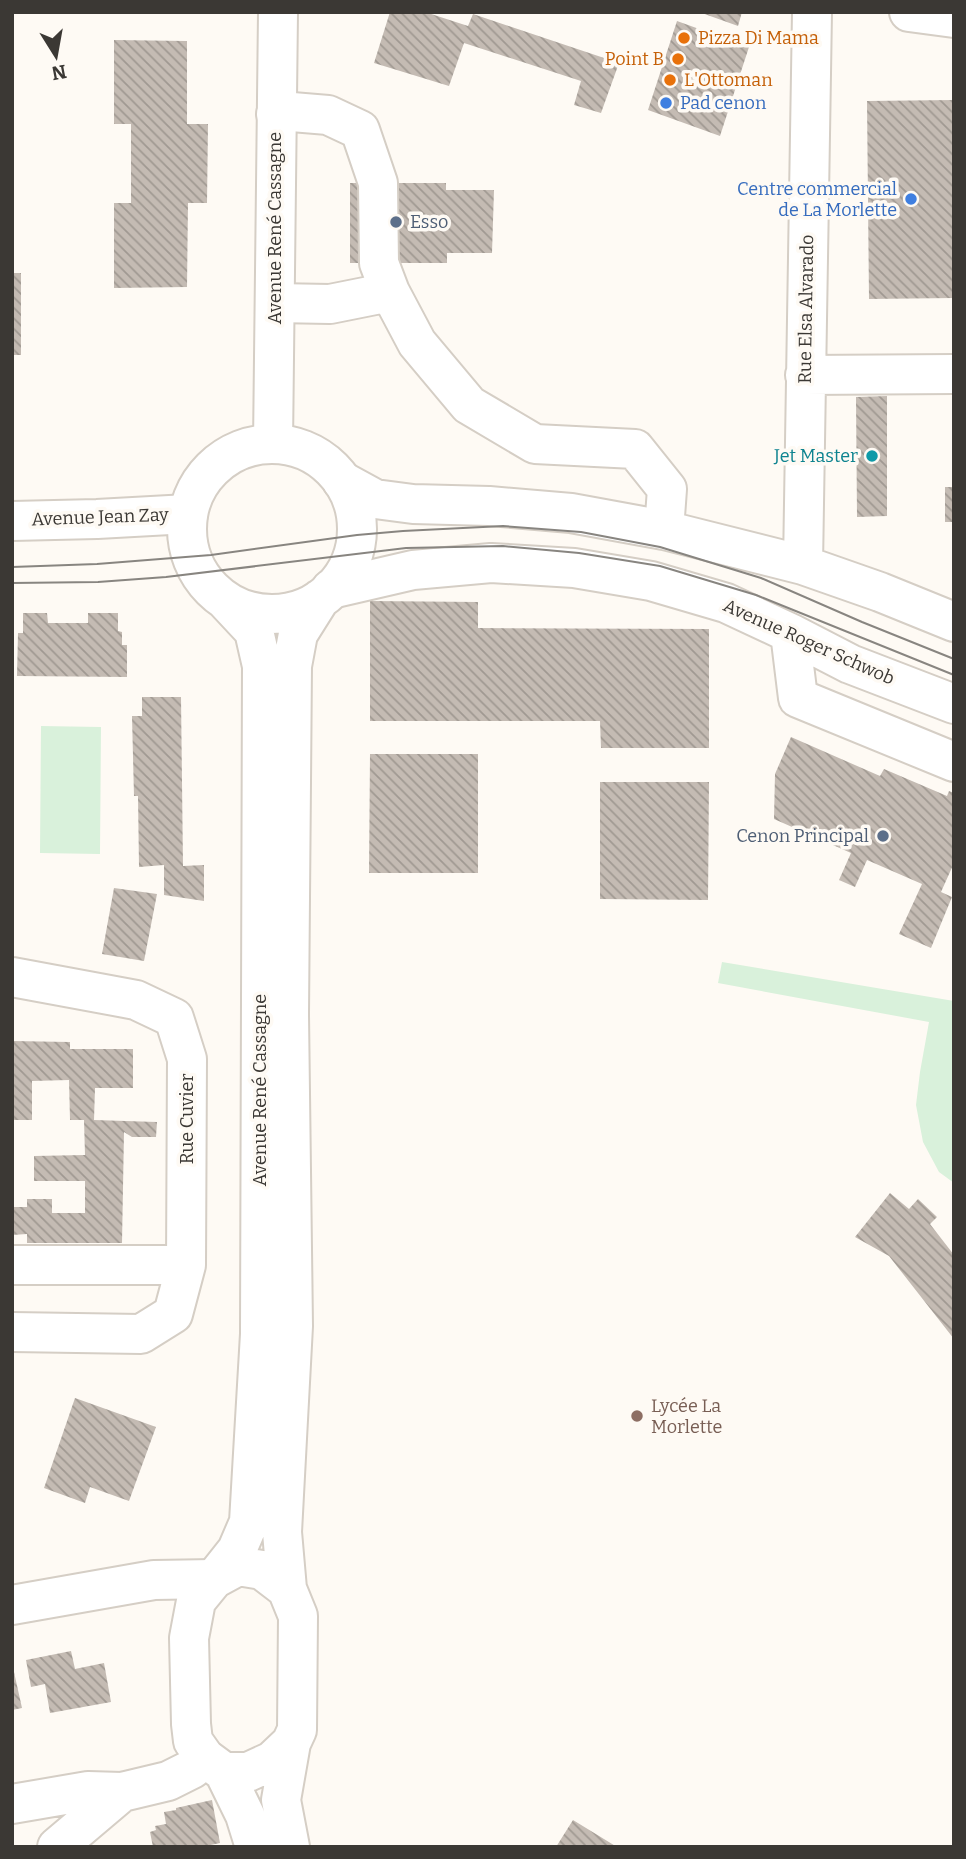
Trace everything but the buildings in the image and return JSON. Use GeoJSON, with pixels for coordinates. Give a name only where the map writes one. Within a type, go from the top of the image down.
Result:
{"type":"FeatureCollection","features":[{"type":"Feature","properties":{"kind":"main road","name":"Avenue René Cassagne"},"geometry":{"type":"LineString","coordinates":[[273,444],[278,12]]}},
{"type":"Feature","properties":{"kind":"main road","name":"Rue Elsa Alvarado"},"geometry":{"type":"LineString","coordinates":[[803,565],[812,12]]}},
{"type":"Feature","properties":{"kind":"main road"},"geometry":{"type":"LineString","coordinates":[[909,12],[954,18]]}},
{"type":"Feature","properties":{"kind":"main road"},"geometry":{"type":"LineString","coordinates":[[276,114],[292,112],[328,115],[360,130],[378,183],[379,263],[390,292],[417,343],[469,405],[535,444],[635,449],[667,489],[664,530]]}},
{"type":"Feature","properties":{"kind":"main road"},"geometry":{"type":"LineString","coordinates":[[275,303],[330,304],[390,292]]}},
{"type":"Feature","properties":{"kind":"main road"},"geometry":{"type":"LineString","coordinates":[[805,375],[954,374]]}},
{"type":"Feature","properties":{"kind":"main road"},"geometry":{"type":"LineString","coordinates":[[342,481],[354,507],[355,554],[344,574],[326,594],[297,610],[273,614],[248,611],[226,601],[205,582],[191,557],[187,536],[188,514],[195,492],[209,472],[227,456],[250,447],[273,444],[300,449],[323,461],[342,481],[375,499],[413,504],[489,506],[571,513],[664,530],[803,565],[954,622]]}},
{"type":"Feature","properties":{"kind":"main road","name":"Avenue Jean Zay"},"geometry":{"type":"LineString","coordinates":[[12,521],[97,520],[188,514]]}},
{"type":"Feature","properties":{"kind":"main road","name":"Avenue Roger Schwob"},"geometry":{"type":"LineString","coordinates":[[326,594],[401,573],[491,563],[573,568],[652,581],[726,603],[850,664],[954,704]]}},
{"type":"Feature","properties":{"kind":"main road","name":"Avenue René Cassagne"},"geometry":{"type":"LineString","coordinates":[[290,1847],[281,1800],[290,1743],[297,1730],[298,1616],[287,1589],[282,1532],[293,1326],[289,1016],[292,666],[298,634],[326,594]]}},
{"type":"Feature","properties":{"kind":"main road","name":"Avenue René Cassagne"},"geometry":{"type":"LineString","coordinates":[[226,601],[254,631],[262,666],[260,1334],[249,1522],[237,1550],[196,1601],[189,1638],[193,1741],[215,1765],[245,1815],[255,1847]]}},
{"type":"Feature","properties":{"kind":"main road"},"geometry":{"type":"LineString","coordinates":[[790,633],[798,698],[954,762]]}},
{"type":"Feature","properties":{"kind":"main road","name":"Rue Cuvier"},"geometry":{"type":"LineString","coordinates":[[12,977],[136,1000],[174,1018],[187,1059],[186,1265],[173,1314],[141,1334],[12,1332]]}},
{"type":"Feature","properties":{"kind":"main road"},"geometry":{"type":"LineString","coordinates":[[12,1265],[186,1265]]}},
{"type":"Feature","properties":{"kind":"main road"},"geometry":{"type":"LineString","coordinates":[[12,1605],[153,1580],[214,1579],[238,1566],[262,1570],[287,1589]]}},
{"type":"Feature","properties":{"kind":"main road"},"geometry":{"type":"LineString","coordinates":[[12,1804],[88,1791],[122,1792],[168,1781],[191,1769],[215,1765],[248,1772],[272,1760],[290,1743]]}},
{"type":"Feature","properties":{"kind":"main road"},"geometry":{"type":"LineString","coordinates":[[57,1847],[122,1792]]}},
{"type":"Feature","properties":{"kind":"green space"},"geometry":{"type":"Polygon","coordinates":[[[41,726],[101,727],[100,854],[40,853],[41,726]]]}},
{"type":"Feature","properties":{"kind":"green space"},"geometry":{"type":"Polygon","coordinates":[[[722,962],[954,1001],[954,1183],[939,1172],[923,1142],[916,1105],[929,1022],[718,983],[722,962]]]}},
{"type":"Feature","properties":{"kind":"tram line"},"geometry":{"type":"LineString","coordinates":[[12,567],[97,564],[211,555],[403,531],[503,526],[581,532],[660,547],[761,578],[954,659]]}},
{"type":"Feature","properties":{"kind":"tram line"},"geometry":{"type":"LineString","coordinates":[[12,583],[98,582],[166,577],[406,548],[503,546],[579,553],[660,566],[756,595],[954,675]]}},
{"type":"Feature","properties":{"kind":"place","name":"Pizza Di Mama"},"geometry":{"type":"Point","coordinates":[684,38]}},
{"type":"Feature","properties":{"kind":"place","name":"Point B"},"geometry":{"type":"Point","coordinates":[678,59]}},
{"type":"Feature","properties":{"kind":"place","name":"L'Ottoman"},"geometry":{"type":"Point","coordinates":[670,80]}},
{"type":"Feature","properties":{"kind":"place","name":"Pad cenon"},"geometry":{"type":"Point","coordinates":[666,103]}},
{"type":"Feature","properties":{"kind":"place","name":"Centre commercial de La Morlette"},"geometry":{"type":"Point","coordinates":[911,199]}},
{"type":"Feature","properties":{"kind":"place","name":"Esso"},"geometry":{"type":"Point","coordinates":[396,222]}},
{"type":"Feature","properties":{"kind":"place","name":"Jet Master"},"geometry":{"type":"Point","coordinates":[872,456]}},
{"type":"Feature","properties":{"kind":"place","name":"Cenon Principal"},"geometry":{"type":"Point","coordinates":[883,836]}},
{"type":"Feature","properties":{"kind":"place","name":"Lycée La Morlette"},"geometry":{"type":"Point","coordinates":[637,1416]}}]}
